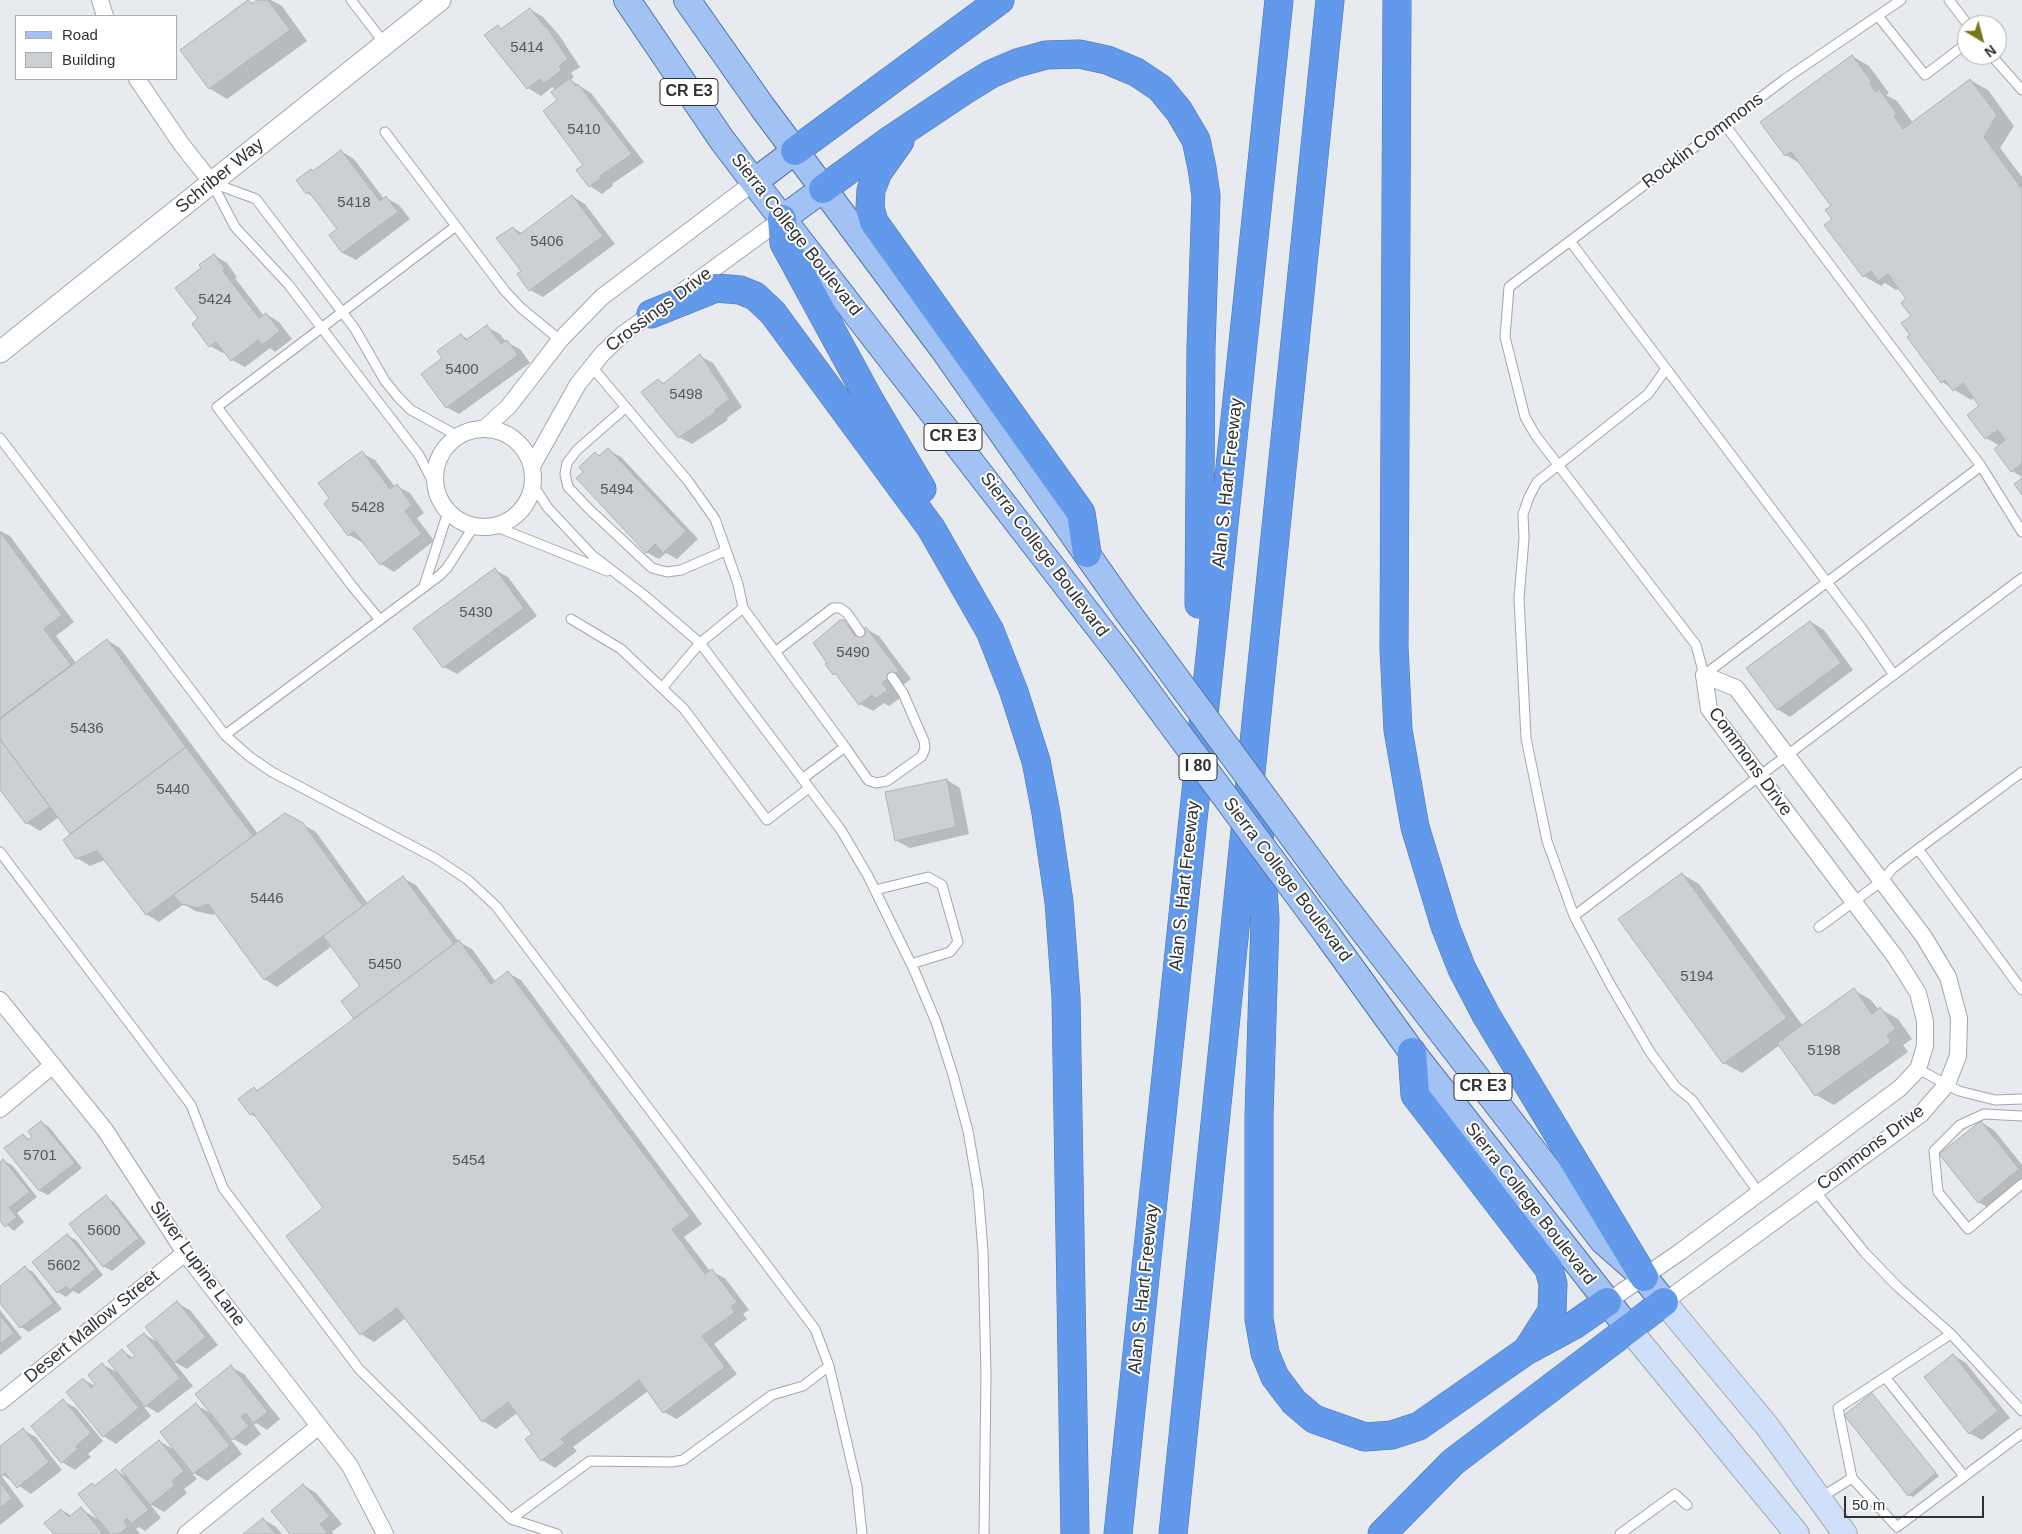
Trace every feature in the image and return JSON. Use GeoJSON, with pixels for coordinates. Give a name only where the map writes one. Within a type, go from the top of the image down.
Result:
{"type":"FeatureCollection","features":[{"type":"Feature","properties":{"kind":"highway"},"geometry":{"type":"LineString","coordinates":[[795,151],[1000,0]]}},
{"type":"Feature","properties":{"kind":"highway","name":"Alan S. Hart Freeway"},"geometry":{"type":"LineString","coordinates":[[1118,1534],[1279,0]]}},
{"type":"Feature","properties":{"kind":"highway"},"geometry":{"type":"LineString","coordinates":[[1173,1534],[1330,0]]}},
{"type":"Feature","properties":{"kind":"highway"},"geometry":{"type":"LineString","coordinates":[[1397,0],[1394,647],[1398,730],[1415,828],[1444,926],[1482,1008],[1644,1277]]}},
{"type":"Feature","properties":{"kind":"highway"},"geometry":{"type":"LineString","coordinates":[[824,189],[911,126],[991,74],[1017,63],[1046,56],[1079,54],[1107,60],[1136,72],[1160,88],[1179,111],[1196,140],[1206,196],[1201,348],[1198,760]]}},
{"type":"Feature","properties":{"kind":"highway"},"geometry":{"type":"LineString","coordinates":[[911,126],[874,180],[870,199],[874,222],[1081,512],[1087,553]]}},
{"type":"Feature","properties":{"kind":"highway"},"geometry":{"type":"LineString","coordinates":[[782,219],[784,243],[870,401],[963,558],[987,607],[990,631]]}},
{"type":"Feature","properties":{"kind":"highway"},"geometry":{"type":"LineString","coordinates":[[651,314],[716,288],[740,290],[755,296],[773,313],[931,528],[990,631],[1014,692],[1036,761],[1059,902],[1066,997],[1075,1534]]}},
{"type":"Feature","properties":{"kind":"highway"},"geometry":{"type":"LineString","coordinates":[[1254,749],[1265,919],[1259,1116],[1259,1319],[1265,1353],[1275,1377],[1294,1402],[1314,1419],[1365,1436],[1392,1435],[1419,1426],[1526,1351],[1574,1325],[1607,1302]]}},
{"type":"Feature","properties":{"kind":"highway"},"geometry":{"type":"LineString","coordinates":[[1412,1052],[1416,1095],[1550,1269],[1553,1284],[1552,1311],[1526,1351]]}},
{"type":"Feature","properties":{"kind":"highway"},"geometry":{"type":"LineString","coordinates":[[1382,1534],[1453,1462],[1664,1302]]}},
{"type":"Feature","properties":{"kind":"main road","name":"Sierra College Boulevard"},"geometry":{"type":"LineString","coordinates":[[627,0],[722,140],[968,455],[1121,656],[1412,1052],[1607,1302],[1791,1532]]}},
{"type":"Feature","properties":{"kind":"main road","name":"Sierra College Boulevard"},"geometry":{"type":"LineString","coordinates":[[687,0],[795,151],[943,349],[1126,610],[1331,888],[1603,1241],[1644,1277],[1766,1426],[1845,1534]]}},
{"type":"Feature","properties":{"kind":"main road"},"geometry":{"type":"LineString","coordinates":[[754,182],[795,151]]}},
{"type":"Feature","properties":{"kind":"main road","name":"Crossings Drive"},"geometry":{"type":"LineString","coordinates":[[782,219],[824,189]]}},
{"type":"Feature","properties":{"kind":"street"},"geometry":{"type":"LineString","coordinates":[[100,0],[105,15]]}},
{"type":"Feature","properties":{"kind":"street","name":"Schriber Way"},"geometry":{"type":"LineString","coordinates":[[0,352],[440,0]]}},
{"type":"Feature","properties":{"kind":"street"},"geometry":{"type":"LineString","coordinates":[[138,80],[182,145],[212,183]]}},
{"type":"Feature","properties":{"kind":"street"},"geometry":{"type":"LineString","coordinates":[[484,428],[500,431],[515,439],[526,451],[532,466],[533,486],[528,500],[520,512],[508,521],[494,526],[474,526],[460,521],[448,512],[436,488],[435,473],[439,459],[447,446],[458,436],[484,428],[509,406],[560,340],[602,297],[754,182]]}},
{"type":"Feature","properties":{"kind":"street","name":"Crossings Drive"},"geometry":{"type":"LineString","coordinates":[[532,466],[578,384],[623,334],[782,219]]}},
{"type":"Feature","properties":{"kind":"street","name":"Commons Drive"},"geometry":{"type":"LineString","coordinates":[[1607,1302],[1644,1277],[1900,1088],[1918,1069],[1925,1046],[1925,1022],[1918,993],[1896,958],[1709,709],[1704,674]]}},
{"type":"Feature","properties":{"kind":"street","name":"Commons Drive"},"geometry":{"type":"LineString","coordinates":[[1664,1302],[1921,1114],[1947,1084],[1958,1056],[1959,1018],[1948,977],[1924,937],[1736,688],[1704,674]]}},
{"type":"Feature","properties":{"kind":"street","name":"Silver Lupine Lane"},"geometry":{"type":"LineString","coordinates":[[0,1000],[105,1130],[185,1253],[350,1466],[375,1512],[384,1534]]}},
{"type":"Feature","properties":{"kind":"street"},"geometry":{"type":"LineString","coordinates":[[0,1109],[53,1065]]}},
{"type":"Feature","properties":{"kind":"street","name":"Desert Mallow Street"},"geometry":{"type":"LineString","coordinates":[[0,1402],[185,1253]]}},
{"type":"Feature","properties":{"kind":"street"},"geometry":{"type":"LineString","coordinates":[[186,1534],[319,1426]]}},
{"type":"Feature","properties":{"kind":"lane"},"geometry":{"type":"LineString","coordinates":[[351,0],[385,44]]}},
{"type":"Feature","properties":{"kind":"lane","name":"Rocklin Commons"},"geometry":{"type":"LineString","coordinates":[[1559,466],[1536,436],[1525,417],[1514,380],[1505,337],[1509,287],[1785,79],[1901,0]]}},
{"type":"Feature","properties":{"kind":"lane"},"geometry":{"type":"LineString","coordinates":[[1949,0],[1960,15]]}},
{"type":"Feature","properties":{"kind":"lane"},"geometry":{"type":"LineString","coordinates":[[1878,16],[1925,75],[1957,51]]}},
{"type":"Feature","properties":{"kind":"lane"},"geometry":{"type":"LineString","coordinates":[[2001,65],[2022,90]]}},
{"type":"Feature","properties":{"kind":"lane"},"geometry":{"type":"LineString","coordinates":[[1725,125],[1981,466],[2022,532]]}},
{"type":"Feature","properties":{"kind":"lane"},"geometry":{"type":"LineString","coordinates":[[385,132],[505,291],[521,308],[560,340]]}},
{"type":"Feature","properties":{"kind":"lane"},"geometry":{"type":"LineString","coordinates":[[212,183],[256,199],[343,311],[398,398],[411,410],[458,436]]}},
{"type":"Feature","properties":{"kind":"lane"},"geometry":{"type":"LineString","coordinates":[[212,183],[235,226],[288,284],[419,455],[436,488]]}},
{"type":"Feature","properties":{"kind":"lane"},"geometry":{"type":"LineString","coordinates":[[380,620],[352,586],[217,407],[456,226]]}},
{"type":"Feature","properties":{"kind":"lane"},"geometry":{"type":"LineString","coordinates":[[1570,242],[1894,675]]}},
{"type":"Feature","properties":{"kind":"lane"},"geometry":{"type":"LineString","coordinates":[[592,367],[688,481],[716,519],[725,551],[738,584],[743,608],[868,780],[876,783],[887,781],[922,756],[925,748],[924,741],[903,693],[892,677]]}},
{"type":"Feature","properties":{"kind":"lane"},"geometry":{"type":"LineString","coordinates":[[1666,369],[1648,394],[1537,482],[1528,497],[1523,514],[1524,540],[1519,598],[1526,738],[1547,841],[1574,916],[1610,984],[1650,1052],[1675,1086],[1692,1100],[1759,1193]]}},
{"type":"Feature","properties":{"kind":"lane"},"geometry":{"type":"LineString","coordinates":[[625,408],[567,463],[565,474],[568,487],[589,510],[652,568],[667,572],[681,570],[725,551]]}},
{"type":"Feature","properties":{"kind":"lane"},"geometry":{"type":"LineString","coordinates":[[0,438],[225,736],[272,772],[435,858],[468,880],[496,906],[815,1329],[829,1366],[857,1486],[862,1534]]}},
{"type":"Feature","properties":{"kind":"lane"},"geometry":{"type":"LineString","coordinates":[[1559,466],[1696,646],[1704,674],[1981,466]]}},
{"type":"Feature","properties":{"kind":"lane"},"geometry":{"type":"LineString","coordinates":[[533,486],[548,508],[568,531],[614,574],[644,595],[700,643],[802,778],[841,830],[875,890],[911,964],[936,1022],[968,1130],[978,1189],[983,1251],[986,1374],[984,1534]]}},
{"type":"Feature","properties":{"kind":"lane"},"geometry":{"type":"LineString","coordinates":[[424,586],[448,512]]}},
{"type":"Feature","properties":{"kind":"lane"},"geometry":{"type":"LineString","coordinates":[[225,736],[447,568],[474,526]]}},
{"type":"Feature","properties":{"kind":"lane"},"geometry":{"type":"LineString","coordinates":[[494,526],[614,574]]}},
{"type":"Feature","properties":{"kind":"lane"},"geometry":{"type":"LineString","coordinates":[[1574,916],[2022,578]]}},
{"type":"Feature","properties":{"kind":"lane"},"geometry":{"type":"LineString","coordinates":[[662,688],[700,643],[743,608]]}},
{"type":"Feature","properties":{"kind":"lane"},"geometry":{"type":"LineString","coordinates":[[775,652],[833,608],[840,608],[847,613],[860,632]]}},
{"type":"Feature","properties":{"kind":"lane"},"geometry":{"type":"LineString","coordinates":[[571,619],[621,649],[684,710],[767,820],[809,788]]}},
{"type":"Feature","properties":{"kind":"lane"},"geometry":{"type":"LineString","coordinates":[[802,778],[845,747]]}},
{"type":"Feature","properties":{"kind":"lane"},"geometry":{"type":"LineString","coordinates":[[1819,927],[1882,881],[1893,868],[2022,772]]}},
{"type":"Feature","properties":{"kind":"lane"},"geometry":{"type":"LineString","coordinates":[[1918,849],[2022,990]]}},
{"type":"Feature","properties":{"kind":"lane"},"geometry":{"type":"LineString","coordinates":[[0,852],[192,1105],[223,1188],[359,1369],[511,1519],[557,1534]]}},
{"type":"Feature","properties":{"kind":"lane"},"geometry":{"type":"LineString","coordinates":[[875,890],[928,877],[942,885],[958,942],[950,952],[911,964]]}},
{"type":"Feature","properties":{"kind":"lane"},"geometry":{"type":"LineString","coordinates":[[1918,1069],[1959,1091],[1996,1100],[2022,1099]]}},
{"type":"Feature","properties":{"kind":"lane"},"geometry":{"type":"LineString","coordinates":[[2022,1116],[1984,1114],[1960,1125],[1934,1151],[1938,1192],[1968,1229],[2022,1184]]}},
{"type":"Feature","properties":{"kind":"lane"},"geometry":{"type":"LineString","coordinates":[[1815,1191],[1871,1260],[1898,1288],[1951,1334],[2022,1411]]}},
{"type":"Feature","properties":{"kind":"lane"},"geometry":{"type":"LineString","coordinates":[[1951,1334],[1838,1408],[1852,1478],[1897,1527],[2022,1433]]}},
{"type":"Feature","properties":{"kind":"lane"},"geometry":{"type":"LineString","coordinates":[[511,1519],[590,1460],[672,1462],[683,1460],[772,1395],[803,1386],[829,1366]]}},
{"type":"Feature","properties":{"kind":"lane"},"geometry":{"type":"LineString","coordinates":[[1885,1377],[1964,1476]]}},
{"type":"Feature","properties":{"kind":"lane"},"geometry":{"type":"LineString","coordinates":[[1819,1498],[1852,1478]]}},
{"type":"Feature","properties":{"kind":"lane"},"geometry":{"type":"LineString","coordinates":[[1620,1534],[1675,1494],[1687,1504]]}},
{"type":"Feature","properties":{"kind":"building"},"geometry":{"type":"Polygon","coordinates":[[[248,0],[252,4],[257,0],[268,0],[290,30],[209,89],[180,50],[248,0]]]}},
{"type":"Feature","properties":{"kind":"building"},"geometry":{"type":"Polygon","coordinates":[[[530,8],[546,26],[568,59],[559,66],[562,70],[543,84],[540,79],[527,89],[484,35],[498,25],[501,29],[530,8]]]}},
{"type":"Feature","properties":{"kind":"building"},"geometry":{"type":"Polygon","coordinates":[[[1852,55],[1872,82],[1870,84],[1876,92],[1879,89],[1897,114],[1894,116],[1903,129],[1970,79],[1997,115],[1984,137],[2022,189],[2022,463],[2011,472],[1994,449],[2005,440],[1998,430],[1985,439],[1967,415],[1979,406],[1963,383],[1953,391],[1945,380],[1941,383],[1907,337],[1910,335],[1901,323],[1911,316],[1901,303],[1906,299],[1888,274],[1878,281],[1871,271],[1863,277],[1824,225],[1832,219],[1825,210],[1831,206],[1791,152],[1785,156],[1760,122],[1852,55]]]}},
{"type":"Feature","properties":{"kind":"building"},"geometry":{"type":"Polygon","coordinates":[[[570,78],[576,86],[578,84],[632,154],[600,176],[601,178],[589,187],[576,170],[583,165],[543,111],[557,100],[551,92],[570,78]]]}},
{"type":"Feature","properties":{"kind":"building"},"geometry":{"type":"Polygon","coordinates":[[[341,150],[380,201],[386,196],[398,212],[342,253],[329,235],[337,229],[309,192],[306,194],[296,180],[311,169],[313,171],[341,150]]]}},
{"type":"Feature","properties":{"kind":"building"},"geometry":{"type":"Polygon","coordinates":[[[572,195],[603,236],[529,291],[517,274],[521,271],[496,238],[513,227],[519,235],[572,195]]]}},
{"type":"Feature","properties":{"kind":"building"},"geometry":{"type":"Polygon","coordinates":[[[214,254],[225,269],[223,271],[259,318],[266,313],[280,331],[262,345],[258,340],[231,361],[216,342],[209,347],[192,324],[198,318],[175,288],[201,268],[199,265],[214,254]]]}},
{"type":"Feature","properties":{"kind":"building"},"geometry":{"type":"Polygon","coordinates":[[[487,325],[501,344],[507,340],[518,355],[446,408],[421,374],[442,358],[437,351],[461,334],[466,340],[487,325]]]}},
{"type":"Feature","properties":{"kind":"building"},"geometry":{"type":"Polygon","coordinates":[[[700,354],[730,399],[715,410],[716,412],[678,438],[641,392],[658,379],[663,384],[700,354]]]}},
{"type":"Feature","properties":{"kind":"building"},"geometry":{"type":"Polygon","coordinates":[[[608,448],[686,531],[663,553],[655,544],[646,553],[576,478],[583,472],[579,467],[595,452],[599,456],[608,448]]]}},
{"type":"Feature","properties":{"kind":"building"},"geometry":{"type":"Polygon","coordinates":[[[362,451],[390,489],[397,484],[412,505],[405,511],[422,534],[380,565],[354,531],[348,536],[324,504],[329,498],[318,483],[362,451]]]}},
{"type":"Feature","properties":{"kind":"building"},"geometry":{"type":"Polygon","coordinates":[[[2022,478],[2022,495],[2014,484],[2022,478]]]}},
{"type":"Feature","properties":{"kind":"building"},"geometry":{"type":"Polygon","coordinates":[[[0,532],[62,615],[44,629],[71,665],[0,718],[0,532]]]}},
{"type":"Feature","properties":{"kind":"building"},"geometry":{"type":"Polygon","coordinates":[[[495,568],[524,608],[443,668],[413,628],[495,568]]]}},
{"type":"Feature","properties":{"kind":"building"},"geometry":{"type":"Polygon","coordinates":[[[840,620],[844,620],[855,636],[866,627],[899,671],[882,683],[888,690],[875,699],[872,695],[859,705],[835,673],[833,675],[813,643],[840,620]]]}},
{"type":"Feature","properties":{"kind":"building"},"geometry":{"type":"Polygon","coordinates":[[[1810,621],[1841,663],[1777,710],[1746,668],[1810,621]]]}},
{"type":"Feature","properties":{"kind":"building"},"geometry":{"type":"Polygon","coordinates":[[[107,639],[186,747],[70,834],[0,739],[0,719],[107,639]]]}},
{"type":"Feature","properties":{"kind":"building"},"geometry":{"type":"Polygon","coordinates":[[[0,739],[50,807],[26,824],[0,790],[0,739]]]}},
{"type":"Feature","properties":{"kind":"building"},"geometry":{"type":"Polygon","coordinates":[[[186,747],[253,836],[146,915],[97,851],[76,859],[63,840],[186,747]]]}},
{"type":"Feature","properties":{"kind":"building"},"geometry":{"type":"Polygon","coordinates":[[[947,779],[956,827],[895,841],[885,792],[947,779]]]}},
{"type":"Feature","properties":{"kind":"building"},"geometry":{"type":"Polygon","coordinates":[[[285,813],[303,823],[363,906],[264,980],[208,904],[199,908],[181,904],[173,895],[285,813]]]}},
{"type":"Feature","properties":{"kind":"building"},"geometry":{"type":"Polygon","coordinates":[[[1682,873],[1787,1018],[1723,1064],[1618,919],[1682,873]]]}},
{"type":"Feature","properties":{"kind":"building"},"geometry":{"type":"Polygon","coordinates":[[[403,876],[454,944],[354,1019],[341,1001],[360,986],[323,936],[403,876]]]}},
{"type":"Feature","properties":{"kind":"building"},"geometry":{"type":"Polygon","coordinates":[[[459,940],[491,984],[508,971],[690,1216],[672,1229],[705,1274],[712,1269],[737,1302],[731,1307],[735,1312],[702,1336],[725,1367],[663,1413],[639,1380],[561,1439],[565,1443],[541,1461],[525,1439],[532,1434],[508,1402],[482,1422],[397,1308],[360,1335],[286,1236],[323,1208],[253,1113],[250,1115],[238,1099],[254,1087],[257,1091],[459,940]]]}},
{"type":"Feature","properties":{"kind":"building"},"geometry":{"type":"Polygon","coordinates":[[[1854,988],[1872,1014],[1880,1007],[1896,1029],[1887,1035],[1891,1042],[1815,1096],[1777,1043],[1854,988]]]}},
{"type":"Feature","properties":{"kind":"building"},"geometry":{"type":"Polygon","coordinates":[[[41,1121],[75,1163],[39,1191],[4,1148],[23,1134],[28,1140],[32,1137],[28,1131],[41,1121]]]}},
{"type":"Feature","properties":{"kind":"building"},"geometry":{"type":"Polygon","coordinates":[[[1981,1121],[2019,1169],[1978,1203],[1939,1154],[1981,1121]]]}},
{"type":"Feature","properties":{"kind":"building"},"geometry":{"type":"Polygon","coordinates":[[[3,1159],[30,1192],[9,1208],[17,1217],[5,1227],[0,1221],[0,1162],[3,1159]]]}},
{"type":"Feature","properties":{"kind":"building"},"geometry":{"type":"Polygon","coordinates":[[[106,1195],[139,1238],[103,1267],[69,1224],[106,1195]]]}},
{"type":"Feature","properties":{"kind":"building"},"geometry":{"type":"Polygon","coordinates":[[[67,1234],[96,1269],[70,1290],[66,1286],[57,1293],[32,1262],[67,1234]]]}},
{"type":"Feature","properties":{"kind":"building"},"geometry":{"type":"Polygon","coordinates":[[[25,1266],[54,1303],[20,1328],[0,1303],[0,1286],[25,1266]]]}},
{"type":"Feature","properties":{"kind":"building"},"geometry":{"type":"Polygon","coordinates":[[[177,1301],[206,1337],[174,1363],[145,1327],[177,1301]]]}},
{"type":"Feature","properties":{"kind":"building"},"geometry":{"type":"Polygon","coordinates":[[[0,1315],[14,1333],[0,1344],[0,1315]]]}},
{"type":"Feature","properties":{"kind":"building"},"geometry":{"type":"Polygon","coordinates":[[[144,1333],[180,1378],[145,1407],[108,1361],[122,1349],[130,1359],[135,1356],[127,1346],[144,1333]]]}},
{"type":"Feature","properties":{"kind":"building"},"geometry":{"type":"Polygon","coordinates":[[[1953,1354],[1998,1411],[1969,1434],[1924,1377],[1953,1354]]]}},
{"type":"Feature","properties":{"kind":"building"},"geometry":{"type":"Polygon","coordinates":[[[102,1363],[139,1408],[103,1437],[66,1392],[83,1378],[91,1388],[95,1384],[88,1375],[102,1363]]]}},
{"type":"Feature","properties":{"kind":"building"},"geometry":{"type":"Polygon","coordinates":[[[231,1365],[268,1412],[253,1423],[246,1413],[241,1417],[249,1426],[232,1440],[195,1394],[231,1365]]]}},
{"type":"Feature","properties":{"kind":"building"},"geometry":{"type":"Polygon","coordinates":[[[1872,1393],[1936,1473],[1908,1496],[1844,1415],[1872,1393]]]}},
{"type":"Feature","properties":{"kind":"building"},"geometry":{"type":"Polygon","coordinates":[[[63,1399],[91,1433],[76,1446],[78,1449],[61,1463],[31,1426],[63,1399]]]}},
{"type":"Feature","properties":{"kind":"building"},"geometry":{"type":"Polygon","coordinates":[[[196,1403],[230,1446],[193,1474],[160,1432],[196,1403]]]}},
{"type":"Feature","properties":{"kind":"building"},"geometry":{"type":"Polygon","coordinates":[[[23,1428],[49,1462],[17,1488],[5,1473],[2,1476],[0,1473],[0,1446],[23,1428]]]}},
{"type":"Feature","properties":{"kind":"building"},"geometry":{"type":"Polygon","coordinates":[[[159,1440],[184,1471],[172,1481],[175,1485],[150,1505],[121,1470],[159,1440]]]}},
{"type":"Feature","properties":{"kind":"building"},"geometry":{"type":"Polygon","coordinates":[[[116,1469],[149,1510],[131,1524],[127,1518],[124,1521],[128,1527],[119,1534],[110,1534],[78,1494],[92,1483],[94,1486],[116,1469]]]}},
{"type":"Feature","properties":{"kind":"building"},"geometry":{"type":"Polygon","coordinates":[[[0,1482],[12,1498],[0,1508],[0,1482]]]}},
{"type":"Feature","properties":{"kind":"building"},"geometry":{"type":"Polygon","coordinates":[[[303,1484],[330,1516],[320,1524],[327,1532],[325,1534],[290,1534],[271,1511],[303,1484]]]}},
{"type":"Feature","properties":{"kind":"building"},"geometry":{"type":"Polygon","coordinates":[[[81,1507],[103,1534],[54,1534],[44,1523],[61,1509],[69,1517],[81,1507]]]}},
{"type":"Feature","properties":{"kind":"building"},"geometry":{"type":"Polygon","coordinates":[[[263,1518],[276,1534],[243,1534],[263,1518]]]}}]}
